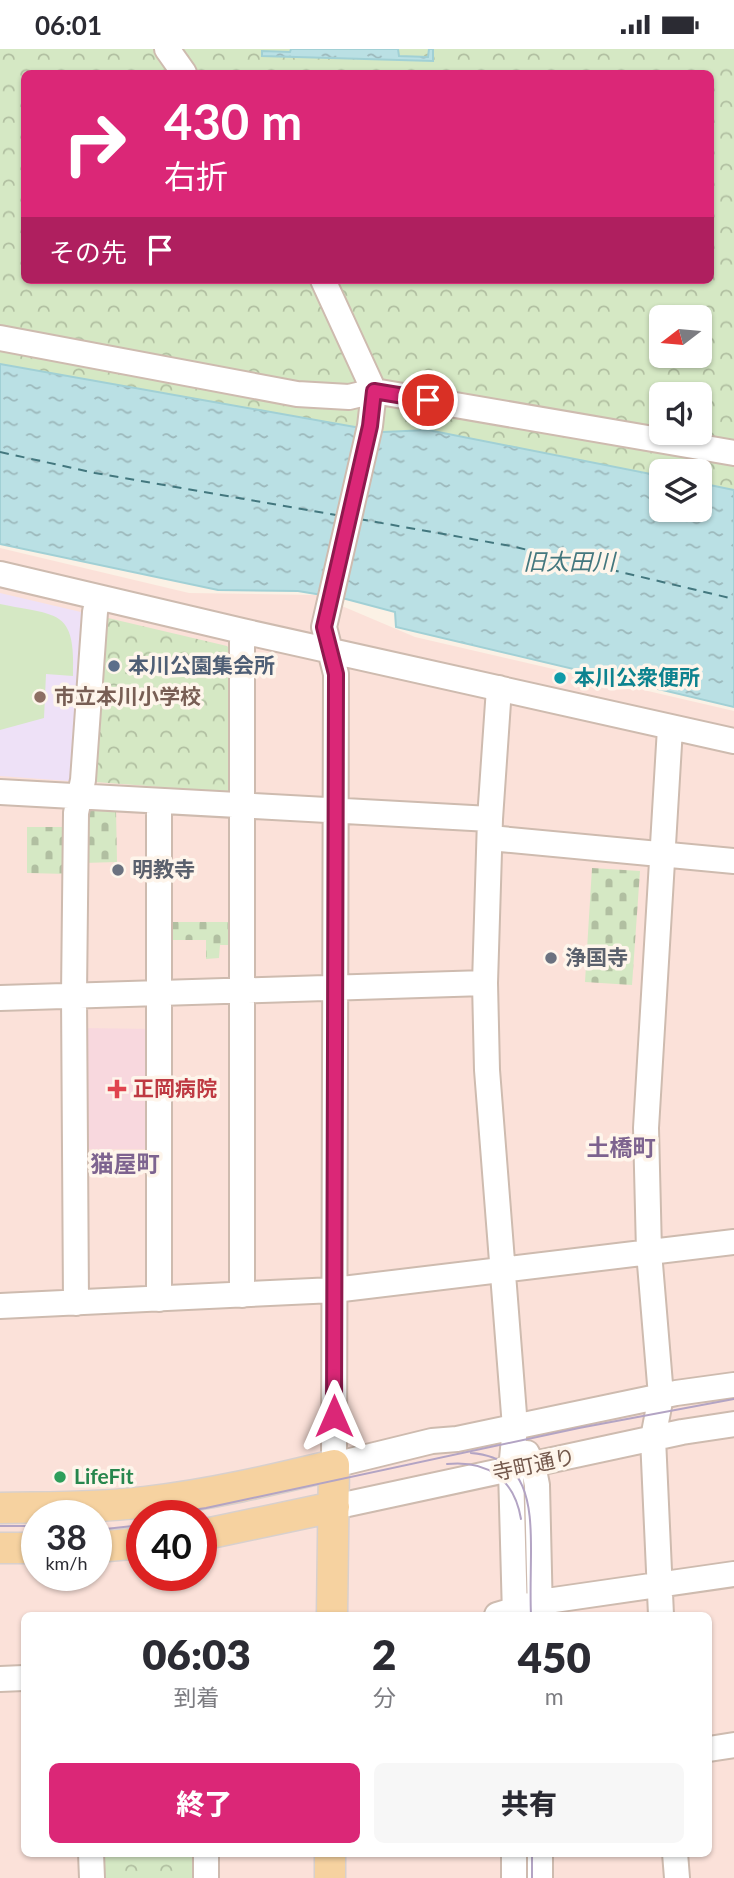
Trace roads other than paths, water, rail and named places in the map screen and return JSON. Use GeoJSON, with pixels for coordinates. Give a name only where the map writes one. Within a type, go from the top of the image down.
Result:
{"type":"FeatureCollection","features":[{"type":"Feature","properties":{"kind":"main road"},"geometry":{"type":"LineString","coordinates":[[0,1508],[143,1503],[201,1494],[334,1465],[332,1612]]}},
{"type":"Feature","properties":{"kind":"main road"},"geometry":{"type":"LineString","coordinates":[[217,1532],[334,1507]]}},
{"type":"Feature","properties":{"kind":"main road"},"geometry":{"type":"LineString","coordinates":[[0,1548],[21,1548]]}},
{"type":"Feature","properties":{"kind":"main road"},"geometry":{"type":"LineString","coordinates":[[330,1878],[331,1857]]}},
{"type":"Feature","properties":{"kind":"street"},"geometry":{"type":"LineString","coordinates":[[167,49],[182,70]]}},
{"type":"Feature","properties":{"kind":"street"},"geometry":{"type":"LineString","coordinates":[[325,284],[374,391],[370,426],[324,627],[336,674],[334,1465]]}},
{"type":"Feature","properties":{"kind":"street"},"geometry":{"type":"LineString","coordinates":[[0,338],[297,394],[349,397],[374,391],[734,453]]}},
{"type":"Feature","properties":{"kind":"street"},"geometry":{"type":"LineString","coordinates":[[0,574],[734,741]]}},
{"type":"Feature","properties":{"kind":"street"},"geometry":{"type":"LineString","coordinates":[[76,1303],[76,813],[83,780],[98,597]]}},
{"type":"Feature","properties":{"kind":"street"},"geometry":{"type":"LineString","coordinates":[[242,631],[242,1295]]}},
{"type":"Feature","properties":{"kind":"street"},"geometry":{"type":"LineString","coordinates":[[499,688],[490,829],[485,983],[487,1070],[502,1271],[515,1427],[522,1468],[509,1612]]}},
{"type":"Feature","properties":{"kind":"street"},"geometry":{"type":"LineString","coordinates":[[661,1612],[653,1439],[662,1396],[649,1252],[646,1128],[670,728]]}},
{"type":"Feature","properties":{"kind":"street"},"geometry":{"type":"LineString","coordinates":[[0,792],[336,811],[490,829],[663,855],[734,861]]}},
{"type":"Feature","properties":{"kind":"street"},"geometry":{"type":"LineString","coordinates":[[159,801],[159,1299]]}},
{"type":"Feature","properties":{"kind":"street"},"geometry":{"type":"LineString","coordinates":[[0,998],[485,983]]}},
{"type":"Feature","properties":{"kind":"street"},"geometry":{"type":"LineString","coordinates":[[0,1306],[334,1290],[734,1242]]}},
{"type":"Feature","properties":{"kind":"street","name":"寺町通り"},"geometry":{"type":"LineString","coordinates":[[334,1465],[432,1441],[457,1439],[662,1396],[734,1385]]}},
{"type":"Feature","properties":{"kind":"street","name":"寺町通り"},"geometry":{"type":"LineString","coordinates":[[334,1507],[734,1424]]}},
{"type":"Feature","properties":{"kind":"street"},"geometry":{"type":"LineString","coordinates":[[522,1468],[537,1485],[540,1609]]}},
{"type":"Feature","properties":{"kind":"street"},"geometry":{"type":"LineString","coordinates":[[517,1612],[734,1574]]}},
{"type":"Feature","properties":{"kind":"street"},"geometry":{"type":"LineString","coordinates":[[0,1679],[21,1678]]}},
{"type":"Feature","properties":{"kind":"street"},"geometry":{"type":"LineString","coordinates":[[712,1749],[734,1745]]}},
{"type":"Feature","properties":{"kind":"street"},"geometry":{"type":"LineString","coordinates":[[91,1857],[92,1878]]}},
{"type":"Feature","properties":{"kind":"street"},"geometry":{"type":"LineString","coordinates":[[206,1857],[206,1878]]}},
{"type":"Feature","properties":{"kind":"street"},"geometry":{"type":"LineString","coordinates":[[514,1857],[514,1878]]}},
{"type":"Feature","properties":{"kind":"street"},"geometry":{"type":"LineString","coordinates":[[540,1857],[540,1878]]}},
{"type":"Feature","properties":{"kind":"street"},"geometry":{"type":"LineString","coordinates":[[675,1857],[677,1878]]}},
{"type":"Feature","properties":{"kind":"water"},"geometry":{"type":"Polygon","coordinates":[[[291,49],[398,49],[399,56],[428,57],[429,49],[433,49],[433,61],[262,56],[262,51],[290,52],[291,49]]]}},
{"type":"Feature","properties":{"kind":"water","name":"旧太田川"},"geometry":{"type":"Polygon","coordinates":[[[0,364],[383,432],[428,430],[649,474],[649,522],[712,522],[712,485],[734,490],[734,707],[396,627],[395,612],[346,599],[298,591],[218,590],[0,544],[0,364]]]}},
{"type":"Feature","properties":{"kind":"tram line"},"geometry":{"type":"LineString","coordinates":[[217,1506],[579,1428],[734,1399]]}},
{"type":"Feature","properties":{"kind":"tram line"},"geometry":{"type":"LineString","coordinates":[[471,1453],[490,1456],[504,1464],[515,1474],[522,1486],[530,1516],[531,1612]]}},
{"type":"Feature","properties":{"kind":"tram line"},"geometry":{"type":"LineString","coordinates":[[447,1464],[474,1465],[496,1475],[512,1493],[521,1519]]}},
{"type":"Feature","properties":{"kind":"tram line"},"geometry":{"type":"LineString","coordinates":[[0,1526],[21,1526]]}},
{"type":"Feature","properties":{"kind":"tram line"},"geometry":{"type":"LineString","coordinates":[[112,1528],[126,1527]]}},
{"type":"Feature","properties":{"kind":"tram line"},"geometry":{"type":"LineString","coordinates":[[532,1857],[532,1878]]}},
{"type":"Feature","properties":{"kind":"place","name":"本川公園集会所"},"geometry":{"type":"Point","coordinates":[114,666]}},
{"type":"Feature","properties":{"kind":"place","name":"本川公衆便所"},"geometry":{"type":"Point","coordinates":[560,678]}},
{"type":"Feature","properties":{"kind":"place","name":"市立本川小学校"},"geometry":{"type":"Point","coordinates":[40,697]}},
{"type":"Feature","properties":{"kind":"place","name":"明教寺"},"geometry":{"type":"Point","coordinates":[118,870]}},
{"type":"Feature","properties":{"kind":"place","name":"浄国寺"},"geometry":{"type":"Point","coordinates":[551,958]}},
{"type":"Feature","properties":{"kind":"place","name":"正岡病院"},"geometry":{"type":"Point","coordinates":[117,1089]}},
{"type":"Feature","properties":{"kind":"place","name":"LifeFit"},"geometry":{"type":"Point","coordinates":[60,1477]}},
{"type":"Feature","properties":{"kind":"district","name":"土橋町"},"geometry":{"type":"Point","coordinates":[621,1148]}},
{"type":"Feature","properties":{"kind":"district","name":"猫屋町"},"geometry":{"type":"Point","coordinates":[125,1164]}}]}
